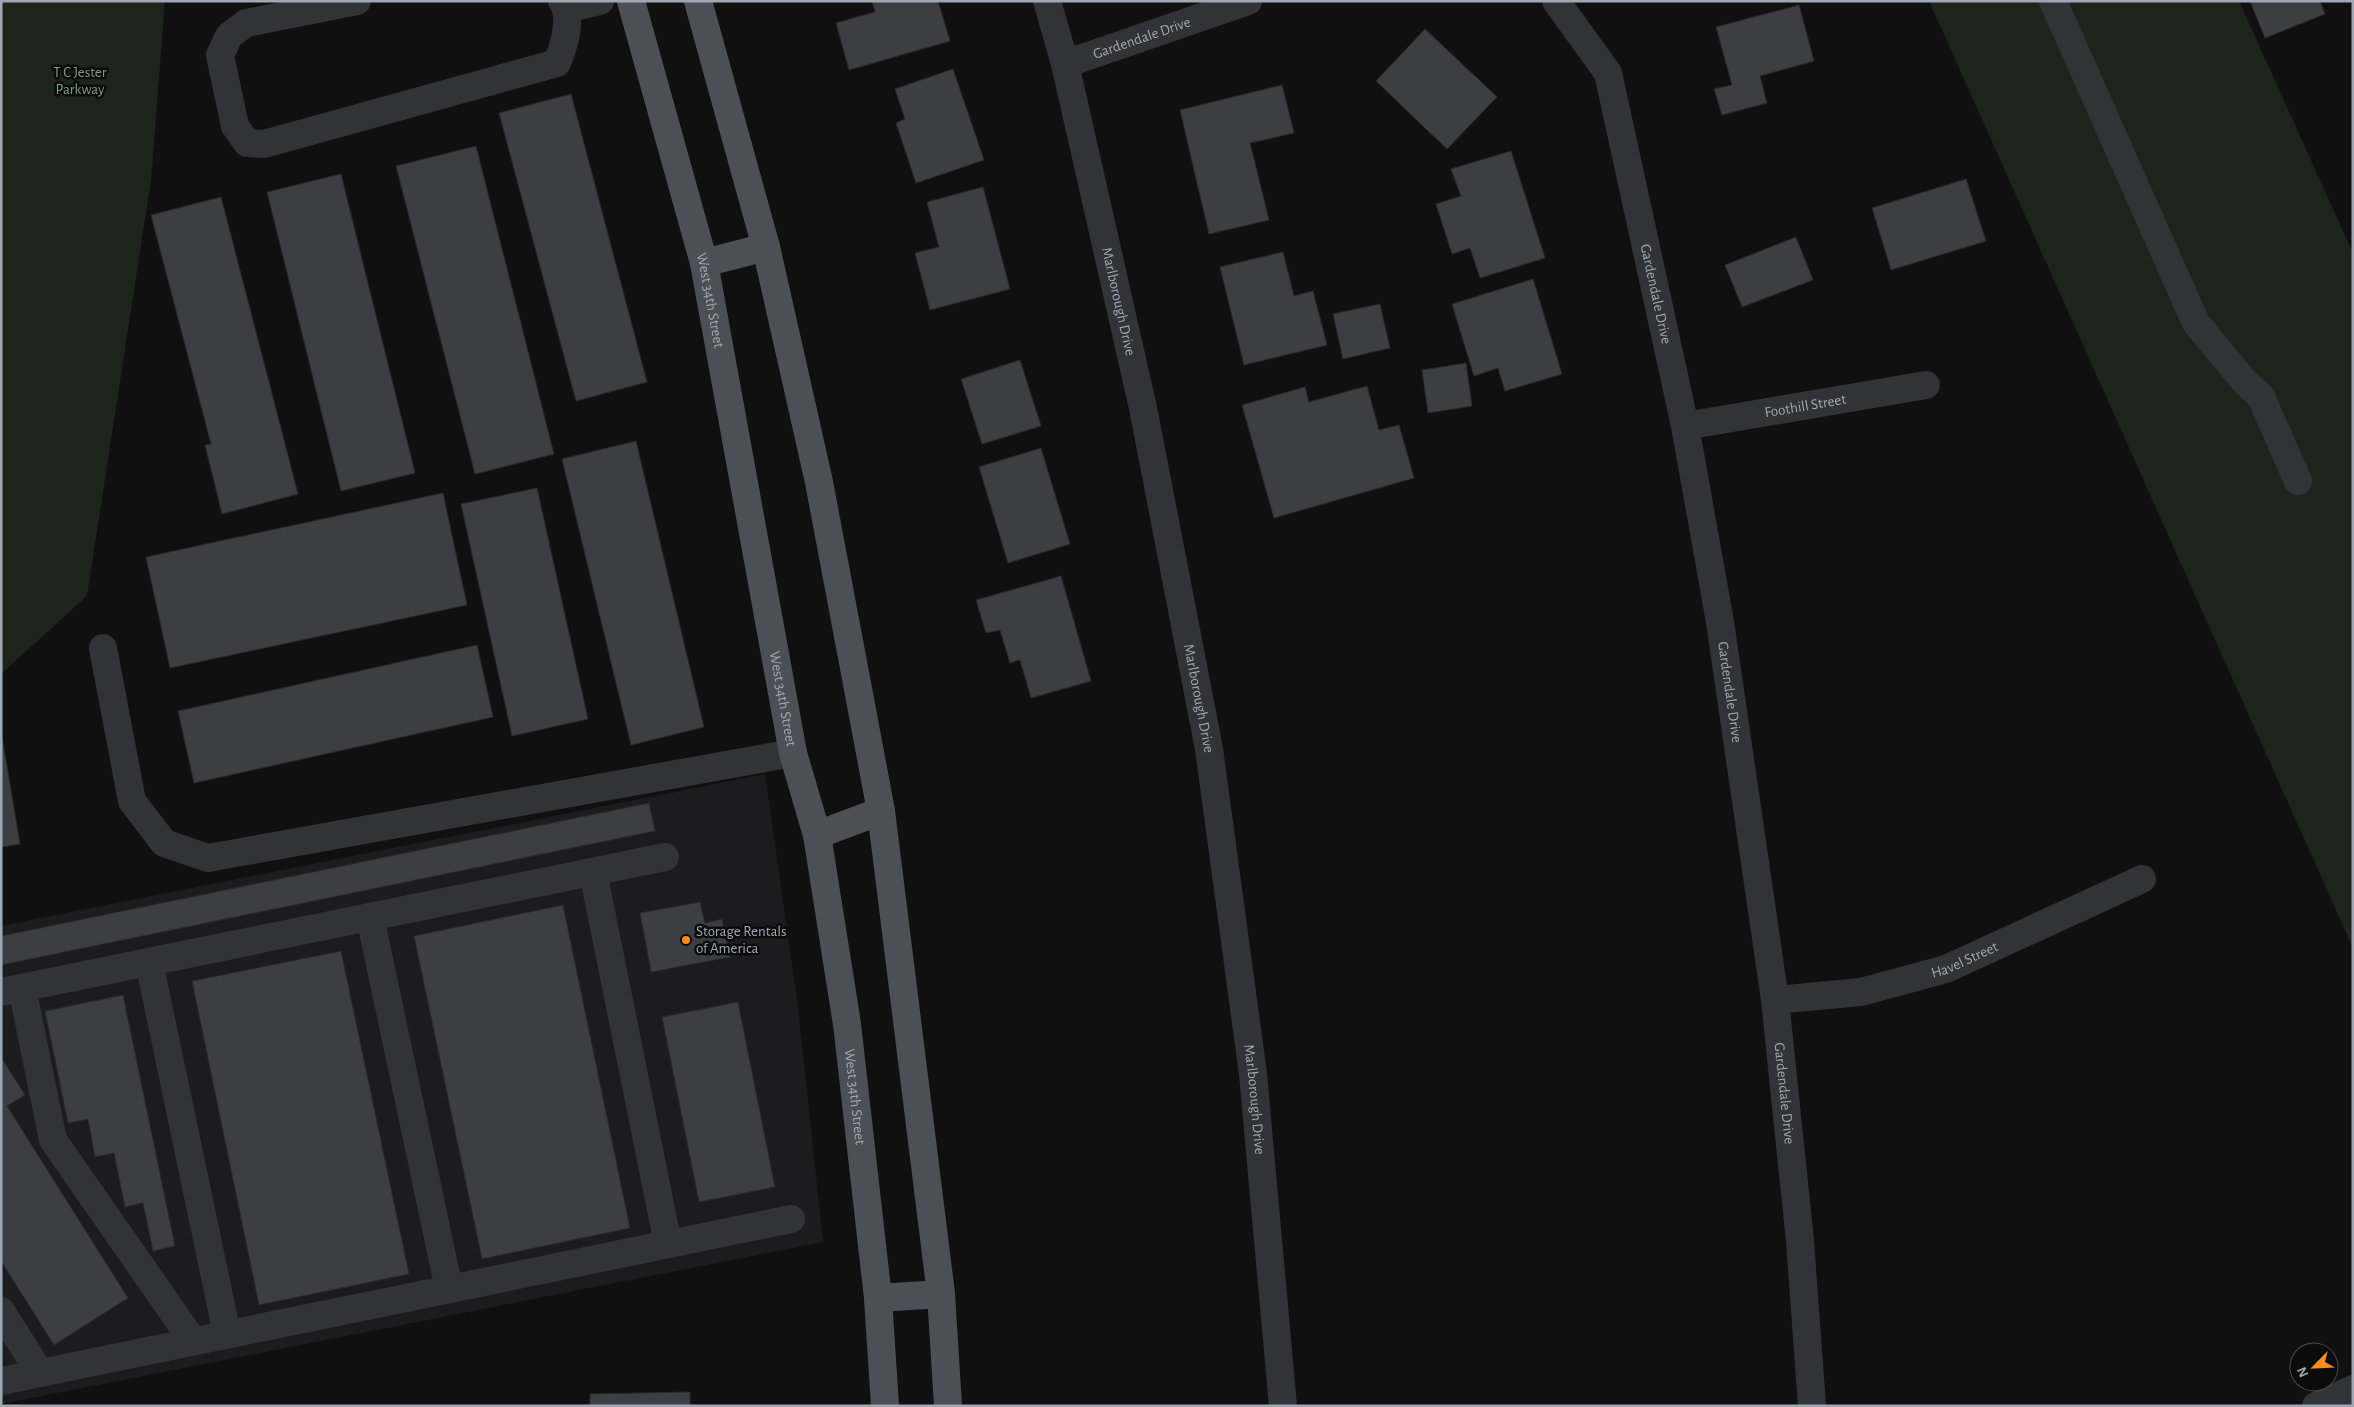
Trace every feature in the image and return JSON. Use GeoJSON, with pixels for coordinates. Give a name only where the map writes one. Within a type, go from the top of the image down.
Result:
{"type":"FeatureCollection","features":[{"type":"Feature","properties":{"kind":"main road","name":"West 34th Street"},"geometry":{"type":"LineString","coordinates":[[632,1],[704,263],[793,753],[817,834],[847,1024],[878,1298],[885,1406]]}},
{"type":"Feature","properties":{"kind":"main road"},"geometry":{"type":"LineString","coordinates":[[698,1],[766,246],[819,482],[882,810],[941,1294],[948,1406]]}},
{"type":"Feature","properties":{"kind":"main road"},"geometry":{"type":"LineString","coordinates":[[704,263],[766,246]]}},
{"type":"Feature","properties":{"kind":"main road"},"geometry":{"type":"LineString","coordinates":[[817,834],[882,810]]}},
{"type":"Feature","properties":{"kind":"main road"},"geometry":{"type":"LineString","coordinates":[[878,1298],[941,1294]]}},
{"type":"Feature","properties":{"kind":"street"},"geometry":{"type":"LineString","coordinates":[[358,1],[246,23],[229,36],[220,55],[235,126],[247,143],[264,144],[557,63],[563,49],[565,5],[600,1]]}},
{"type":"Feature","properties":{"kind":"street","name":"Marlborough Drive"},"geometry":{"type":"LineString","coordinates":[[1047,1],[1065,64],[1143,408],[1209,749],[1253,1074],[1283,1406]]}},
{"type":"Feature","properties":{"kind":"street","name":"Gardendale Drive"},"geometry":{"type":"LineString","coordinates":[[1065,64],[1248,1]]}},
{"type":"Feature","properties":{"kind":"street","name":"Gardendale Drive"},"geometry":{"type":"LineString","coordinates":[[1556,1],[1608,73],[1685,426],[1720,622],[1775,1000],[1800,1241],[1812,1406]]}},
{"type":"Feature","properties":{"kind":"street"},"geometry":{"type":"LineString","coordinates":[[2053,1],[2196,323],[2245,382],[2261,397],[2298,481]]}},
{"type":"Feature","properties":{"kind":"street","name":"Foothill Street"},"geometry":{"type":"LineString","coordinates":[[1685,426],[1926,385]]}},
{"type":"Feature","properties":{"kind":"street"},"geometry":{"type":"LineString","coordinates":[[104,648],[132,801],[164,843],[208,858],[793,753]]}},
{"type":"Feature","properties":{"kind":"street"},"geometry":{"type":"LineString","coordinates":[[192,1341],[53,1140],[12,990],[665,857]]}},
{"type":"Feature","properties":{"kind":"street"},"geometry":{"type":"LineString","coordinates":[[593,872],[668,1244]]}},
{"type":"Feature","properties":{"kind":"street","name":"Havel Street"},"geometry":{"type":"LineString","coordinates":[[1775,1000],[1860,992],[1946,969],[2142,879]]}},
{"type":"Feature","properties":{"kind":"street"},"geometry":{"type":"LineString","coordinates":[[370,917],[449,1289]]}},
{"type":"Feature","properties":{"kind":"street"},"geometry":{"type":"LineString","coordinates":[[149,962],[227,1334]]}},
{"type":"Feature","properties":{"kind":"street"},"geometry":{"type":"LineString","coordinates":[[1,1380],[792,1219]]}},
{"type":"Feature","properties":{"kind":"street"},"geometry":{"type":"LineString","coordinates":[[1,1311],[40,1373]]}},
{"type":"Feature","properties":{"kind":"street"},"geometry":{"type":"LineString","coordinates":[[2316,1406],[2353,1389]]}},
{"type":"Feature","properties":{"kind":"shaded area"},"geometry":{"type":"Polygon","coordinates":[[[765,774],[798,1007],[823,1242],[1,1404],[1,926],[765,774]]]}},
{"type":"Feature","properties":{"kind":"green space","name":"T C Jester Parkway"},"geometry":{"type":"Polygon","coordinates":[[[1,1],[165,1],[151,180],[87,596],[1,674],[1,1]]]}},
{"type":"Feature","properties":{"kind":"green space"},"geometry":{"type":"Polygon","coordinates":[[[1929,1],[2239,1],[2353,253],[2353,948],[1929,1]]]}},
{"type":"Feature","properties":{"kind":"building"},"geometry":{"type":"Polygon","coordinates":[[[872,1],[938,1],[950,41],[849,70],[836,23],[875,12],[872,1]]]}},
{"type":"Feature","properties":{"kind":"building"},"geometry":{"type":"Polygon","coordinates":[[[2250,1],[2320,1],[2325,14],[2265,38],[2250,1]]]}},
{"type":"Feature","properties":{"kind":"building"},"geometry":{"type":"Polygon","coordinates":[[[1799,5],[1814,61],[1760,76],[1767,103],[1722,115],[1714,89],[1732,85],[1716,27],[1799,5]]]}},
{"type":"Feature","properties":{"kind":"building"},"geometry":{"type":"Polygon","coordinates":[[[1425,29],[1497,97],[1447,149],[1376,81],[1425,29]]]}},
{"type":"Feature","properties":{"kind":"building"},"geometry":{"type":"Polygon","coordinates":[[[953,69],[984,160],[916,183],[896,123],[905,119],[895,89],[953,69]]]}},
{"type":"Feature","properties":{"kind":"building"},"geometry":{"type":"Polygon","coordinates":[[[1282,85],[1294,133],[1250,143],[1269,220],[1209,234],[1180,110],[1282,85]]]}},
{"type":"Feature","properties":{"kind":"building"},"geometry":{"type":"Polygon","coordinates":[[[571,94],[647,382],[576,401],[499,113],[571,94]]]}},
{"type":"Feature","properties":{"kind":"building"},"geometry":{"type":"Polygon","coordinates":[[[476,146],[554,454],[475,474],[396,166],[476,146]]]}},
{"type":"Feature","properties":{"kind":"building"},"geometry":{"type":"Polygon","coordinates":[[[1511,151],[1545,258],[1480,278],[1470,248],[1452,254],[1436,204],[1461,196],[1451,169],[1511,151]]]}},
{"type":"Feature","properties":{"kind":"building"},"geometry":{"type":"Polygon","coordinates":[[[341,174],[415,473],[341,491],[267,192],[341,174]]]}},
{"type":"Feature","properties":{"kind":"building"},"geometry":{"type":"Polygon","coordinates":[[[1966,179],[1986,241],[1891,270],[1872,208],[1966,179]]]}},
{"type":"Feature","properties":{"kind":"building"},"geometry":{"type":"Polygon","coordinates":[[[983,187],[1010,289],[930,310],[915,253],[939,247],[927,202],[983,187]]]}},
{"type":"Feature","properties":{"kind":"building"},"geometry":{"type":"Polygon","coordinates":[[[221,197],[298,494],[222,514],[205,445],[211,444],[151,215],[221,197]]]}},
{"type":"Feature","properties":{"kind":"building"},"geometry":{"type":"Polygon","coordinates":[[[1796,237],[1813,280],[1742,307],[1725,265],[1796,237]]]}},
{"type":"Feature","properties":{"kind":"building"},"geometry":{"type":"Polygon","coordinates":[[[1283,252],[1294,296],[1313,291],[1327,345],[1244,365],[1220,267],[1283,252]]]}},
{"type":"Feature","properties":{"kind":"building"},"geometry":{"type":"Polygon","coordinates":[[[1533,279],[1562,374],[1505,391],[1498,368],[1474,376],[1452,304],[1533,279]]]}},
{"type":"Feature","properties":{"kind":"building"},"geometry":{"type":"Polygon","coordinates":[[[1380,304],[1390,348],[1343,359],[1333,314],[1380,304]]]}},
{"type":"Feature","properties":{"kind":"building"},"geometry":{"type":"Polygon","coordinates":[[[1020,360],[1041,426],[982,444],[961,379],[1020,360]]]}},
{"type":"Feature","properties":{"kind":"building"},"geometry":{"type":"Polygon","coordinates":[[[1466,363],[1472,406],[1428,413],[1422,370],[1466,363]]]}},
{"type":"Feature","properties":{"kind":"building"},"geometry":{"type":"Polygon","coordinates":[[[1367,386],[1379,430],[1399,425],[1414,478],[1274,518],[1242,405],[1305,387],[1309,402],[1367,386]]]}},
{"type":"Feature","properties":{"kind":"building"},"geometry":{"type":"Polygon","coordinates":[[[636,441],[704,727],[631,745],[562,459],[636,441]]]}},
{"type":"Feature","properties":{"kind":"building"},"geometry":{"type":"Polygon","coordinates":[[[1041,448],[1070,544],[1008,563],[979,467],[1041,448]]]}},
{"type":"Feature","properties":{"kind":"building"},"geometry":{"type":"Polygon","coordinates":[[[537,488],[588,719],[512,736],[461,504],[537,488]]]}},
{"type":"Feature","properties":{"kind":"building"},"geometry":{"type":"Polygon","coordinates":[[[443,493],[467,605],[170,668],[146,557],[443,493]]]}},
{"type":"Feature","properties":{"kind":"building"},"geometry":{"type":"Polygon","coordinates":[[[1061,576],[1091,681],[1031,698],[1020,660],[1010,663],[1000,630],[986,633],[976,600],[1061,576]]]}},
{"type":"Feature","properties":{"kind":"building"},"geometry":{"type":"Polygon","coordinates":[[[477,645],[493,717],[194,783],[178,711],[477,645]]]}},
{"type":"Feature","properties":{"kind":"building"},"geometry":{"type":"Polygon","coordinates":[[[1,730],[20,844],[1,847],[1,730]]]}},
{"type":"Feature","properties":{"kind":"building"},"geometry":{"type":"Polygon","coordinates":[[[649,803],[655,831],[1,965],[1,936],[649,803]]]}},
{"type":"Feature","properties":{"kind":"building","name":"Storage Rentals of America"},"geometry":{"type":"Polygon","coordinates":[[[700,902],[705,923],[722,919],[730,957],[651,972],[640,913],[700,902]]]}},
{"type":"Feature","properties":{"kind":"building"},"geometry":{"type":"Polygon","coordinates":[[[563,905],[630,1228],[482,1259],[414,936],[563,905]]]}},
{"type":"Feature","properties":{"kind":"building"},"geometry":{"type":"Polygon","coordinates":[[[341,951],[409,1274],[259,1305],[192,981],[341,951]]]}},
{"type":"Feature","properties":{"kind":"building"},"geometry":{"type":"Polygon","coordinates":[[[123,995],[175,1246],[153,1251],[143,1203],[125,1207],[114,1153],[95,1157],[88,1119],[68,1123],[45,1011],[123,995]]]}},
{"type":"Feature","properties":{"kind":"building"},"geometry":{"type":"Polygon","coordinates":[[[738,1002],[775,1187],[699,1202],[662,1017],[738,1002]]]}},
{"type":"Feature","properties":{"kind":"building"},"geometry":{"type":"Polygon","coordinates":[[[1,1057],[25,1095],[7,1106],[128,1298],[54,1345],[1,1261],[1,1057]]]}},
{"type":"Feature","properties":{"kind":"building"},"geometry":{"type":"Polygon","coordinates":[[[690,1392],[690,1406],[590,1406],[590,1394],[690,1392]]]}},
{"type":"Feature","properties":{"kind":"place","name":"Storage Rentals of America"},"geometry":{"type":"Point","coordinates":[686,940]}}]}
